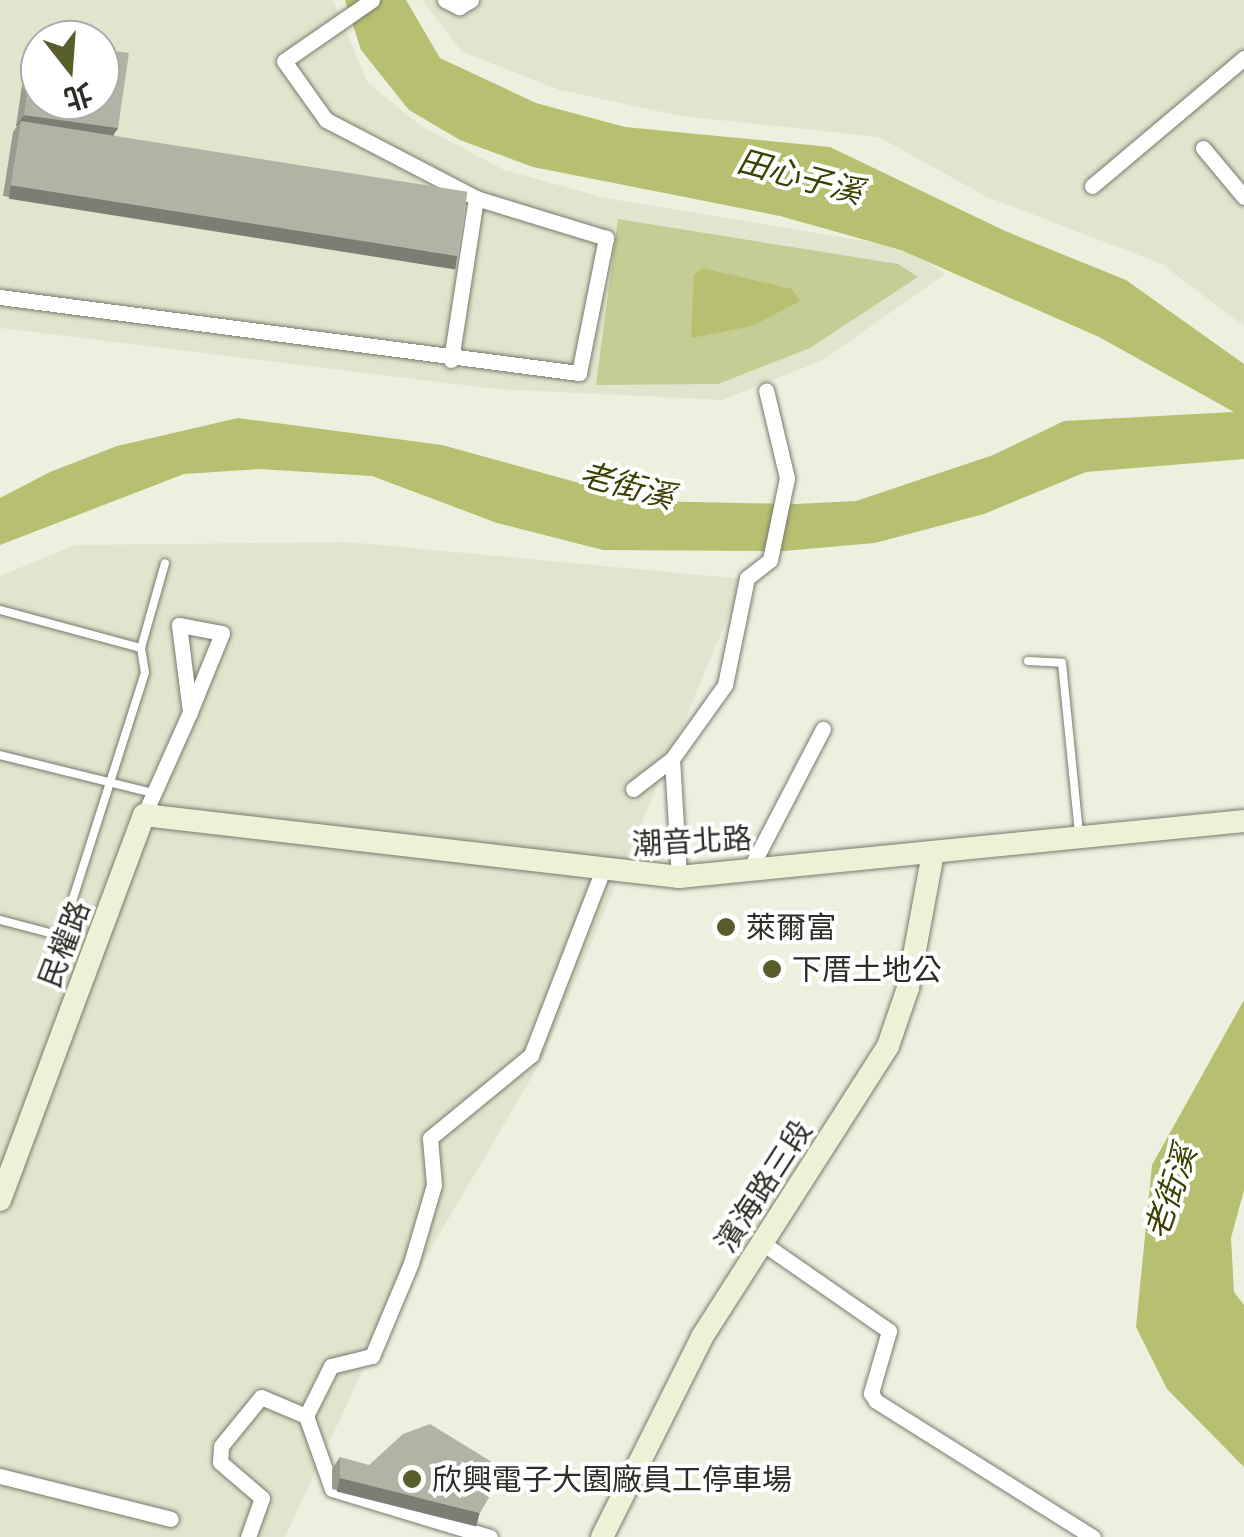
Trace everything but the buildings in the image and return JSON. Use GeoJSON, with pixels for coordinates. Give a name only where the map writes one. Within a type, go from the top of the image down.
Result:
{"type":"FeatureCollection","features":[{"type":"Feature","properties":{"kind":"street"},"geometry":{"type":"LineString","coordinates":[[0,297],[451,360],[578,372],[606,238],[476,198],[326,120],[284,61],[372,0]]}},
{"type":"Feature","properties":{"kind":"street"},"geometry":{"type":"LineString","coordinates":[[445,0],[459,7],[470,0]]}},
{"type":"Feature","properties":{"kind":"street"},"geometry":{"type":"LineString","coordinates":[[1092,186],[1244,58]]}},
{"type":"Feature","properties":{"kind":"street"},"geometry":{"type":"LineString","coordinates":[[1202,148],[1244,197]]}},
{"type":"Feature","properties":{"kind":"street"},"geometry":{"type":"LineString","coordinates":[[451,360],[476,198]]}},
{"type":"Feature","properties":{"kind":"street"},"geometry":{"type":"LineString","coordinates":[[633,790],[672,758],[724,685],[746,578],[770,560],[787,478],[766,390]]}},
{"type":"Feature","properties":{"kind":"street","name":"民權路"},"geometry":{"type":"LineString","coordinates":[[0,1200],[148,804],[190,712],[222,632],[179,624],[189,665],[190,712]]}},
{"type":"Feature","properties":{"kind":"street"},"geometry":{"type":"LineString","coordinates":[[750,869],[822,729]]}},
{"type":"Feature","properties":{"kind":"street"},"geometry":{"type":"LineString","coordinates":[[672,758],[679,877]]}},
{"type":"Feature","properties":{"kind":"street","name":"潮音北路"},"geometry":{"type":"LineString","coordinates":[[148,804],[602,872],[679,877],[1244,820]]}},
{"type":"Feature","properties":{"kind":"street","name":"濱海路三段"},"geometry":{"type":"LineString","coordinates":[[602,1537],[702,1337],[761,1242],[863,1094],[888,1046],[908,988],[933,853]]}},
{"type":"Feature","properties":{"kind":"street"},"geometry":{"type":"LineString","coordinates":[[490,1537],[332,1489],[306,1416],[331,1366],[372,1356],[411,1263],[434,1185],[430,1138],[531,1055],[602,872]]}},
{"type":"Feature","properties":{"kind":"street"},"geometry":{"type":"LineString","coordinates":[[761,1242],[889,1330],[871,1392],[876,1400],[1093,1537]]}},
{"type":"Feature","properties":{"kind":"street"},"geometry":{"type":"LineString","coordinates":[[248,1537],[262,1498],[220,1462],[221,1446],[261,1397],[306,1416]]}},
{"type":"Feature","properties":{"kind":"street"},"geometry":{"type":"LineString","coordinates":[[0,1476],[171,1519]]}},
{"type":"Feature","properties":{"kind":"lane"},"geometry":{"type":"LineString","coordinates":[[0,920],[62,936],[145,673],[142,648],[164,563]]}},
{"type":"Feature","properties":{"kind":"lane"},"geometry":{"type":"LineString","coordinates":[[0,610],[142,648]]}},
{"type":"Feature","properties":{"kind":"lane"},"geometry":{"type":"LineString","coordinates":[[1028,661],[1062,663],[1079,837]]}},
{"type":"Feature","properties":{"kind":"lane"},"geometry":{"type":"LineString","coordinates":[[0,755],[109,784],[148,804]]}},
{"type":"Feature","properties":{"kind":"shaded area"},"geometry":{"type":"Polygon","coordinates":[[[0,0],[333,0],[368,83],[421,126],[504,170],[605,198],[907,248],[945,274],[823,360],[722,400],[496,389],[0,328],[0,0]]]}},
{"type":"Feature","properties":{"kind":"shaded area"},"geometry":{"type":"Polygon","coordinates":[[[422,0],[1244,0],[1244,326],[1162,264],[987,197],[879,137],[681,116],[560,90],[462,52],[422,0]]]}},
{"type":"Feature","properties":{"kind":"shaded area"},"geometry":{"type":"Polygon","coordinates":[[[618,219],[898,264],[918,277],[810,348],[718,384],[596,385],[618,219]]]}},
{"type":"Feature","properties":{"kind":"shaded area"},"geometry":{"type":"Polygon","coordinates":[[[348,542],[744,579],[543,1058],[376,1342],[285,1537],[0,1537],[0,576],[76,545],[348,542]]]}},
{"type":"Feature","properties":{"kind":"water","name":"田心子溪"},"geometry":{"type":"Polygon","coordinates":[[[345,0],[406,0],[440,58],[536,103],[625,127],[830,147],[1005,231],[1126,280],[1244,364],[1244,459],[1086,472],[984,514],[875,543],[784,551],[603,550],[497,523],[372,476],[259,469],[184,474],[0,545],[0,498],[50,472],[117,446],[238,418],[442,445],[644,501],[795,504],[856,501],[993,455],[1064,421],[1234,412],[1099,337],[901,250],[780,216],[533,167],[460,140],[409,110],[361,50],[345,0]]]}},
{"type":"Feature","properties":{"kind":"water"},"geometry":{"type":"Polygon","coordinates":[[[702,268],[792,289],[800,301],[752,326],[691,338],[694,275],[702,268]]]}},
{"type":"Feature","properties":{"kind":"water","name":"老街溪"},"geometry":{"type":"Polygon","coordinates":[[[1244,1000],[1244,1190],[1231,1238],[1234,1292],[1244,1305],[1244,1467],[1167,1389],[1136,1327],[1152,1165],[1244,1000]]]}},
{"type":"Feature","properties":{"kind":"place","name":"萊爾富"},"geometry":{"type":"Point","coordinates":[726,927]}},
{"type":"Feature","properties":{"kind":"place","name":"下厝土地公"},"geometry":{"type":"Point","coordinates":[772,969]}},
{"type":"Feature","properties":{"kind":"place","name":"欣興電子大園廠員工停車場"},"geometry":{"type":"Point","coordinates":[412,1479]}}]}
